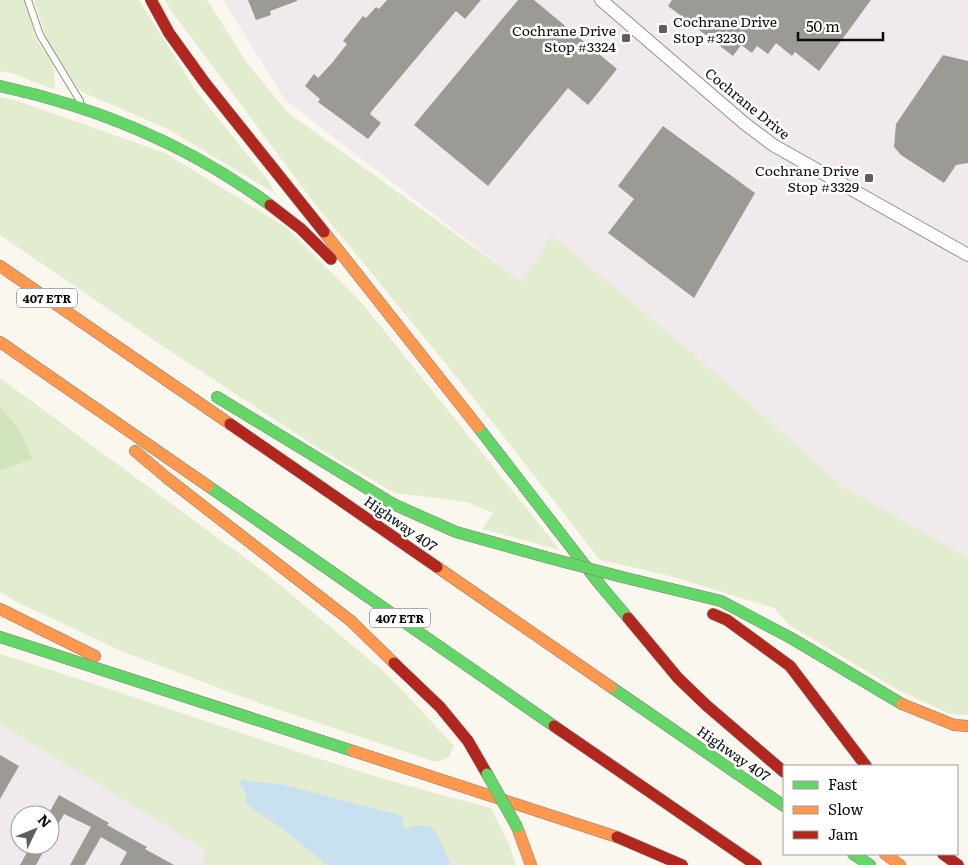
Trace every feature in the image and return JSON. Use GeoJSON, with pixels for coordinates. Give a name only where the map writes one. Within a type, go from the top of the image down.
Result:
{"type":"FeatureCollection","features":[{"type":"Feature","properties":{"kind":"highway"},"geometry":{"type":"LineString","coordinates":[[152,0],[170,33],[205,83],[397,322],[601,586],[678,678],[706,705],[783,771]]}},
{"type":"Feature","properties":{"kind":"highway"},"geometry":{"type":"LineString","coordinates":[[0,86],[33,92],[85,108],[162,141],[226,176],[291,220],[397,322]]}},
{"type":"Feature","properties":{"kind":"highway","name":"Highway 407"},"geometry":{"type":"LineString","coordinates":[[0,266],[783,805]]}},
{"type":"Feature","properties":{"kind":"highway"},"geometry":{"type":"LineString","coordinates":[[94,330],[152,356]]}},
{"type":"Feature","properties":{"kind":"highway","name":"407 ETR"},"geometry":{"type":"LineString","coordinates":[[0,342],[756,865]]}},
{"type":"Feature","properties":{"kind":"highway"},"geometry":{"type":"LineString","coordinates":[[44,372],[168,478],[351,621],[440,707],[468,741],[517,827],[531,865]]}},
{"type":"Feature","properties":{"kind":"highway"},"geometry":{"type":"LineString","coordinates":[[209,392],[394,504],[456,532],[721,602],[791,638],[909,708],[954,725],[968,726]]}},
{"type":"Feature","properties":{"kind":"highway"},"geometry":{"type":"LineString","coordinates":[[622,577],[727,620],[790,666],[865,765]]}},
{"type":"Feature","properties":{"kind":"highway"},"geometry":{"type":"LineString","coordinates":[[0,609],[185,697]]}},
{"type":"Feature","properties":{"kind":"highway"},"geometry":{"type":"LineString","coordinates":[[0,637],[617,837],[682,865]]}},
{"type":"Feature","properties":{"kind":"highway"},"geometry":{"type":"LineString","coordinates":[[855,855],[870,865]]}},
{"type":"Feature","properties":{"kind":"highway"},"geometry":{"type":"LineString","coordinates":[[886,855],[900,865]]}},
{"type":"Feature","properties":{"kind":"highway"},"geometry":{"type":"LineString","coordinates":[[944,855],[958,865]]}},
{"type":"Feature","properties":{"kind":"street","name":"Cochrane Drive"},"geometry":{"type":"LineString","coordinates":[[601,0],[744,123],[773,145],[968,255]]}},
{"type":"Feature","properties":{"kind":"lane"},"geometry":{"type":"LineString","coordinates":[[28,0],[40,35],[85,108]]}},
{"type":"Feature","properties":{"kind":"shaded area"},"geometry":{"type":"Polygon","coordinates":[[[223,0],[968,0],[968,558],[841,485],[698,358],[552,235],[522,282],[285,100],[223,0]]]}},
{"type":"Feature","properties":{"kind":"shaded area"},"geometry":{"type":"Polygon","coordinates":[[[0,724],[207,850],[201,865],[0,865],[0,724]]]}},
{"type":"Feature","properties":{"kind":"green space"},"geometry":{"type":"Polygon","coordinates":[[[0,0],[25,0],[36,39],[53,64],[55,85],[53,89],[11,73],[0,71],[0,0]]]}},
{"type":"Feature","properties":{"kind":"green space"},"geometry":{"type":"Polygon","coordinates":[[[34,0],[139,0],[197,92],[270,183],[274,193],[168,129],[80,91],[47,41],[34,0]]]}},
{"type":"Feature","properties":{"kind":"green space"},"geometry":{"type":"Polygon","coordinates":[[[165,0],[207,0],[247,63],[287,112],[522,282],[552,235],[698,358],[841,485],[968,558],[968,715],[950,714],[900,691],[789,625],[774,608],[670,576],[600,560],[468,391],[311,199],[165,0]]]}},
{"type":"Feature","properties":{"kind":"green space"},"geometry":{"type":"Polygon","coordinates":[[[0,97],[15,100],[165,153],[286,227],[362,303],[560,550],[482,529],[493,513],[467,502],[395,493],[321,450],[161,345],[0,235],[0,97]]]}},
{"type":"Feature","properties":{"kind":"green space"},"geometry":{"type":"Polygon","coordinates":[[[0,378],[263,571],[389,676],[454,746],[449,757],[436,762],[264,705],[121,651],[15,601],[0,592],[0,471],[5,470],[21,432],[0,406],[0,378]]]}},
{"type":"Feature","properties":{"kind":"green space"},"geometry":{"type":"Polygon","coordinates":[[[0,406],[21,432],[32,459],[0,471],[0,406]]]}},
{"type":"Feature","properties":{"kind":"green space"},"geometry":{"type":"Polygon","coordinates":[[[0,654],[371,775],[491,808],[509,844],[516,865],[201,865],[206,850],[0,724],[0,654]]]}},
{"type":"Feature","properties":{"kind":"water"},"geometry":{"type":"Polygon","coordinates":[[[242,779],[253,782],[280,784],[396,814],[403,817],[405,829],[417,825],[431,827],[437,834],[451,865],[327,865],[283,829],[245,802],[246,793],[240,785],[242,779]]]}},
{"type":"Feature","properties":{"kind":"building"},"geometry":{"type":"Polygon","coordinates":[[[248,0],[297,1],[270,11],[271,15],[256,20],[248,0]]]}},
{"type":"Feature","properties":{"kind":"building"},"geometry":{"type":"Polygon","coordinates":[[[387,0],[481,0],[465,19],[456,11],[371,112],[370,114],[381,123],[368,139],[318,102],[320,99],[305,86],[314,74],[318,78],[332,63],[347,44],[343,41],[363,16],[366,18],[376,7],[379,9],[387,0]]]}},
{"type":"Feature","properties":{"kind":"building"},"geometry":{"type":"Polygon","coordinates":[[[518,0],[534,0],[617,69],[588,105],[568,88],[488,186],[414,125],[518,0]]]}},
{"type":"Feature","properties":{"kind":"building"},"geometry":{"type":"Polygon","coordinates":[[[672,0],[871,0],[819,71],[795,52],[792,56],[776,43],[768,54],[757,46],[752,53],[741,45],[733,56],[668,6],[672,0]]]}},
{"type":"Feature","properties":{"kind":"building"},"geometry":{"type":"Polygon","coordinates":[[[943,55],[968,61],[968,163],[956,165],[944,183],[901,155],[894,147],[896,124],[943,55]]]}},
{"type":"Feature","properties":{"kind":"building"},"geometry":{"type":"Polygon","coordinates":[[[663,126],[755,193],[694,298],[608,233],[634,199],[618,186],[663,126]]]}},
{"type":"Feature","properties":{"kind":"building"},"geometry":{"type":"Polygon","coordinates":[[[0,755],[19,766],[0,799],[0,755]]]}},
{"type":"Feature","properties":{"kind":"building"},"geometry":{"type":"Polygon","coordinates":[[[59,795],[109,823],[107,825],[147,847],[145,849],[174,865],[120,865],[127,852],[101,837],[85,865],[70,865],[91,827],[64,814],[60,821],[60,805],[53,805],[59,795]]]}},
{"type":"Feature","properties":{"kind":"building"},"geometry":{"type":"Polygon","coordinates":[[[26,855],[42,855],[36,865],[20,865],[26,855]]]}},
{"type":"Feature","properties":{"kind":"traffic: fast"},"geometry":{"type":"LineString","coordinates":[[0,86],[72,105],[141,131],[208,164],[270,205]]}},
{"type":"Feature","properties":{"kind":"traffic: fast"},"geometry":{"type":"LineString","coordinates":[[217,397],[393,504],[456,532],[549,558]]}},
{"type":"Feature","properties":{"kind":"traffic: fast"},"geometry":{"type":"LineString","coordinates":[[478,427],[628,618]]}},
{"type":"Feature","properties":{"kind":"traffic: fast"},"geometry":{"type":"LineString","coordinates":[[208,486],[554,726]]}},
{"type":"Feature","properties":{"kind":"traffic: fast"},"geometry":{"type":"LineString","coordinates":[[549,558],[622,577]]}},
{"type":"Feature","properties":{"kind":"traffic: fast"},"geometry":{"type":"LineString","coordinates":[[622,577],[721,601],[791,638],[902,704]]}},
{"type":"Feature","properties":{"kind":"traffic: fast"},"geometry":{"type":"LineString","coordinates":[[0,637],[353,751]]}},
{"type":"Feature","properties":{"kind":"traffic: fast"},"geometry":{"type":"LineString","coordinates":[[611,687],[783,805]]}},
{"type":"Feature","properties":{"kind":"traffic: fast"},"geometry":{"type":"LineString","coordinates":[[487,774],[517,827]]}},
{"type":"Feature","properties":{"kind":"traffic: fast"},"geometry":{"type":"LineString","coordinates":[[855,855],[870,865]]}},
{"type":"Feature","properties":{"kind":"traffic: slow"},"geometry":{"type":"LineString","coordinates":[[324,232],[478,427]]}},
{"type":"Feature","properties":{"kind":"traffic: slow"},"geometry":{"type":"LineString","coordinates":[[0,266],[230,424]]}},
{"type":"Feature","properties":{"kind":"traffic: slow"},"geometry":{"type":"LineString","coordinates":[[0,342],[208,486]]}},
{"type":"Feature","properties":{"kind":"traffic: slow"},"geometry":{"type":"LineString","coordinates":[[135,451],[351,621],[394,663]]}},
{"type":"Feature","properties":{"kind":"traffic: slow"},"geometry":{"type":"LineString","coordinates":[[437,567],[611,687]]}},
{"type":"Feature","properties":{"kind":"traffic: slow"},"geometry":{"type":"LineString","coordinates":[[0,609],[95,656]]}},
{"type":"Feature","properties":{"kind":"traffic: slow"},"geometry":{"type":"LineString","coordinates":[[902,704],[954,725],[968,726]]}},
{"type":"Feature","properties":{"kind":"traffic: slow"},"geometry":{"type":"LineString","coordinates":[[353,751],[617,837]]}},
{"type":"Feature","properties":{"kind":"traffic: slow"},"geometry":{"type":"LineString","coordinates":[[517,827],[531,865]]}},
{"type":"Feature","properties":{"kind":"traffic: slow"},"geometry":{"type":"LineString","coordinates":[[886,855],[900,865]]}},
{"type":"Feature","properties":{"kind":"traffic: jam"},"geometry":{"type":"LineString","coordinates":[[151,0],[169,33],[205,83],[324,232]]}},
{"type":"Feature","properties":{"kind":"traffic: jam"},"geometry":{"type":"LineString","coordinates":[[270,205],[301,229],[331,259]]}},
{"type":"Feature","properties":{"kind":"traffic: jam"},"geometry":{"type":"LineString","coordinates":[[230,424],[437,567]]}},
{"type":"Feature","properties":{"kind":"traffic: jam"},"geometry":{"type":"LineString","coordinates":[[713,614],[727,620],[790,666],[865,765]]}},
{"type":"Feature","properties":{"kind":"traffic: jam"},"geometry":{"type":"LineString","coordinates":[[628,618],[678,678],[706,705],[783,771]]}},
{"type":"Feature","properties":{"kind":"traffic: jam"},"geometry":{"type":"LineString","coordinates":[[394,663],[440,707],[468,741],[487,774]]}},
{"type":"Feature","properties":{"kind":"traffic: jam"},"geometry":{"type":"LineString","coordinates":[[554,726],[756,865]]}},
{"type":"Feature","properties":{"kind":"traffic: jam"},"geometry":{"type":"LineString","coordinates":[[617,837],[682,865]]}},
{"type":"Feature","properties":{"kind":"traffic: jam"},"geometry":{"type":"LineString","coordinates":[[944,855],[958,865]]}},
{"type":"Feature","properties":{"kind":"place","name":"Cochrane Drive Stop #3230"},"geometry":{"type":"Point","coordinates":[663,29]}},
{"type":"Feature","properties":{"kind":"place","name":"Cochrane Drive Stop #3324"},"geometry":{"type":"Point","coordinates":[626,38]}},
{"type":"Feature","properties":{"kind":"place","name":"Cochrane Drive Stop #3329"},"geometry":{"type":"Point","coordinates":[869,178]}}]}
